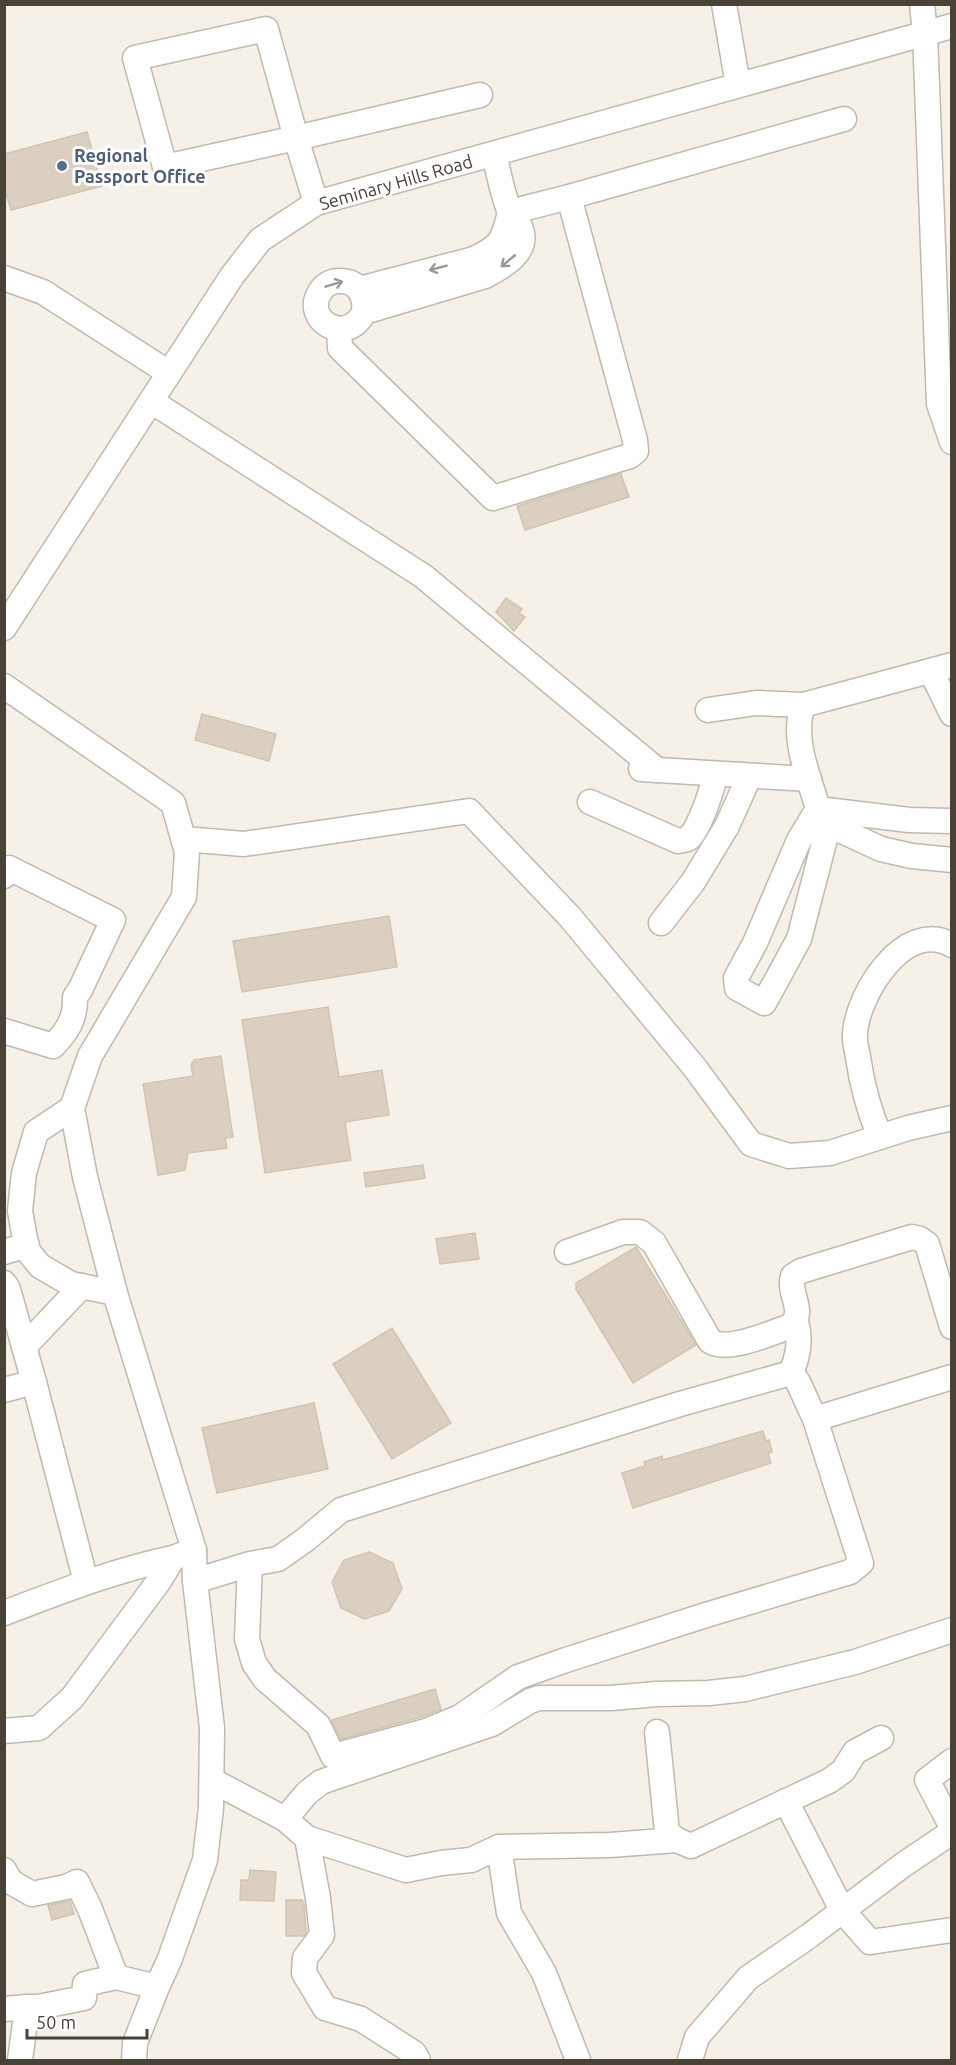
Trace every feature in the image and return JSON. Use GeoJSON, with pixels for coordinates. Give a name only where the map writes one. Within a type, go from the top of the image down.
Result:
{"type":"FeatureCollection","features":[{"type":"Feature","properties":{"kind":"street"},"geometry":{"type":"LineString","coordinates":[[724,4],[738,85]]}},
{"type":"Feature","properties":{"kind":"street"},"geometry":{"type":"LineString","coordinates":[[922,4],[945,404],[951,442]]}},
{"type":"Feature","properties":{"kind":"street","name":"Seminary Hills Road"},"geometry":{"type":"LineString","coordinates":[[4,628],[232,276],[260,240],[316,203],[951,26]]}},
{"type":"Feature","properties":{"kind":"street"},"geometry":{"type":"LineString","coordinates":[[316,203],[296,138],[266,29],[135,58],[165,167],[296,138],[480,95]]}},
{"type":"Feature","properties":{"kind":"street"},"geometry":{"type":"LineString","coordinates":[[510,212],[844,119]]}},
{"type":"Feature","properties":{"kind":"street"},"geometry":{"type":"LineString","coordinates":[[361,300],[474,259],[499,245],[510,212],[494,155]]}},
{"type":"Feature","properties":{"kind":"street"},"geometry":{"type":"LineString","coordinates":[[339,329],[340,348],[493,498],[630,456],[636,451],[635,440],[569,197]]}},
{"type":"Feature","properties":{"kind":"street"},"geometry":{"type":"LineString","coordinates":[[4,278],[43,292],[169,373]]}},
{"type":"Feature","properties":{"kind":"street"},"geometry":{"type":"LineString","coordinates":[[337,281],[345,281],[361,300],[355,325],[339,329],[324,323],[316,310],[318,294],[329,283],[337,281]]}},
{"type":"Feature","properties":{"kind":"street"},"geometry":{"type":"LineString","coordinates":[[152,401],[423,576],[657,770]]}},
{"type":"Feature","properties":{"kind":"street"},"geometry":{"type":"LineString","coordinates":[[708,710],[756,703],[803,705],[941,668],[951,714]]}},
{"type":"Feature","properties":{"kind":"street"},"geometry":{"type":"LineString","coordinates":[[4,686],[173,803],[187,852],[184,897],[90,1056],[72,1108],[85,1177],[115,1293],[184,1554],[195,1581],[212,1728],[213,1781],[205,1860],[169,1961],[135,2043],[134,2061]]}},
{"type":"Feature","properties":{"kind":"street"},"geometry":{"type":"LineString","coordinates":[[803,705],[798,738],[809,779],[826,815],[882,849],[912,856],[951,860]]}},
{"type":"Feature","properties":{"kind":"street"},"geometry":{"type":"LineString","coordinates":[[632,769],[809,779]]}},
{"type":"Feature","properties":{"kind":"street"},"geometry":{"type":"LineString","coordinates":[[590,802],[678,841],[685,840],[691,836],[708,802],[716,774]]}},
{"type":"Feature","properties":{"kind":"street"},"geometry":{"type":"LineString","coordinates":[[661,923],[693,882],[727,826],[748,777]]}},
{"type":"Feature","properties":{"kind":"street"},"geometry":{"type":"LineString","coordinates":[[184,839],[244,844],[469,811],[570,917],[695,1068],[751,1144],[789,1156],[830,1153],[951,1118]]}},
{"type":"Feature","properties":{"kind":"street"},"geometry":{"type":"LineString","coordinates":[[826,815],[800,939],[764,1003],[737,988],[736,978],[755,943],[799,840],[826,815],[951,821]]}},
{"type":"Feature","properties":{"kind":"street"},"geometry":{"type":"LineString","coordinates":[[4,876],[9,868],[113,920],[75,997],[76,1009],[69,1028],[61,1039],[53,1046],[4,1031]]}},
{"type":"Feature","properties":{"kind":"street"},"geometry":{"type":"LineString","coordinates":[[880,1137],[862,1082],[855,1035],[864,999],[880,972],[903,950],[924,939],[946,942],[951,945]]}},
{"type":"Feature","properties":{"kind":"street"},"geometry":{"type":"LineString","coordinates":[[72,1108],[36,1132],[24,1173],[16,1248],[27,1250],[40,1266],[71,1284],[115,1293]]}},
{"type":"Feature","properties":{"kind":"street"},"geometry":{"type":"LineString","coordinates":[[567,1252],[623,1232],[640,1232],[654,1243],[705,1333],[717,1346],[729,1346],[789,1327],[796,1322]]}},
{"type":"Feature","properties":{"kind":"street"},"geometry":{"type":"LineString","coordinates":[[791,1373],[796,1361],[799,1334],[796,1322],[798,1315],[791,1283],[793,1276],[801,1271],[912,1237],[927,1244],[951,1327]]}},
{"type":"Feature","properties":{"kind":"street"},"geometry":{"type":"LineString","coordinates":[[4,1283],[34,1382],[86,1582]]}},
{"type":"Feature","properties":{"kind":"street"},"geometry":{"type":"LineString","coordinates":[[24,1347],[82,1286]]}},
{"type":"Feature","properties":{"kind":"street"},"geometry":{"type":"LineString","coordinates":[[250,1564],[247,1639],[254,1663],[265,1679],[318,1725],[333,1756],[426,1731],[460,1717],[519,1677],[706,1615],[850,1572],[861,1563],[815,1419],[798,1382],[791,1373]]}},
{"type":"Feature","properties":{"kind":"street"},"geometry":{"type":"LineString","coordinates":[[195,1581],[250,1564],[278,1559],[341,1510],[680,1404],[791,1373]]}},
{"type":"Feature","properties":{"kind":"street"},"geometry":{"type":"LineString","coordinates":[[815,1419],[951,1377]]}},
{"type":"Feature","properties":{"kind":"street"},"geometry":{"type":"LineString","coordinates":[[4,1390],[34,1382]]}},
{"type":"Feature","properties":{"kind":"street"},"geometry":{"type":"LineString","coordinates":[[4,1613],[86,1582],[184,1554]]}},
{"type":"Feature","properties":{"kind":"street"},"geometry":{"type":"LineString","coordinates":[[4,1731],[39,1728],[72,1698],[159,1581],[184,1554]]}},
{"type":"Feature","properties":{"kind":"street"},"geometry":{"type":"LineString","coordinates":[[285,1819],[307,1793],[321,1782],[492,1724],[530,1701],[548,1697],[611,1698],[745,1689],[855,1662],[951,1630]]}},
{"type":"Feature","properties":{"kind":"street"},"geometry":{"type":"LineString","coordinates":[[657,1732],[667,1832],[676,1840],[691,1846],[835,1777],[843,1770],[855,1752],[881,1738]]}},
{"type":"Feature","properties":{"kind":"street"},"geometry":{"type":"LineString","coordinates":[[951,1761],[927,1780],[951,1827]]}},
{"type":"Feature","properties":{"kind":"street"},"geometry":{"type":"LineString","coordinates":[[213,1781],[285,1819],[307,1838],[406,1870],[471,1860],[499,1847],[610,1845],[676,1840]]}},
{"type":"Feature","properties":{"kind":"street"},"geometry":{"type":"LineString","coordinates":[[786,1802],[842,1910],[870,1942],[951,1930]]}},
{"type":"Feature","properties":{"kind":"street"},"geometry":{"type":"LineString","coordinates":[[690,2061],[697,2037],[748,1978],[951,1832]]}},
{"type":"Feature","properties":{"kind":"street"},"geometry":{"type":"LineString","coordinates":[[307,1838],[322,1935],[305,1958],[304,1973],[325,2008],[361,2019],[414,2053],[418,2061]]}},
{"type":"Feature","properties":{"kind":"street"},"geometry":{"type":"LineString","coordinates":[[499,1847],[509,1913],[544,1973],[578,2061]]}},
{"type":"Feature","properties":{"kind":"street"},"geometry":{"type":"LineString","coordinates":[[4,1870],[11,1882],[32,1894],[66,1887],[77,1882],[116,1977]]}},
{"type":"Feature","properties":{"kind":"street"},"geometry":{"type":"LineString","coordinates":[[20,2061],[16,2008],[38,2007],[84,1998],[85,1984],[116,1977],[157,1987]]}},
{"type":"Feature","properties":{"kind":"building"},"geometry":{"type":"Polygon","coordinates":[[[87,132],[102,186],[11,210],[4,187],[4,154],[87,132]]]}},
{"type":"Feature","properties":{"kind":"building"},"geometry":{"type":"Polygon","coordinates":[[[621,474],[629,497],[525,530],[517,506],[621,474]]]}},
{"type":"Feature","properties":{"kind":"building"},"geometry":{"type":"Polygon","coordinates":[[[506,598],[522,609],[519,613],[525,617],[514,631],[496,612],[506,598]]]}},
{"type":"Feature","properties":{"kind":"building"},"geometry":{"type":"Polygon","coordinates":[[[202,714],[276,734],[269,761],[195,740],[202,714]]]}},
{"type":"Feature","properties":{"kind":"building"},"geometry":{"type":"Polygon","coordinates":[[[389,916],[397,967],[242,992],[233,941],[389,916]]]}},
{"type":"Feature","properties":{"kind":"building"},"geometry":{"type":"Polygon","coordinates":[[[328,1007],[339,1077],[382,1070],[389,1115],[345,1122],[351,1160],[265,1173],[242,1020],[328,1007]]]}},
{"type":"Feature","properties":{"kind":"building"},"geometry":{"type":"Polygon","coordinates":[[[221,1056],[233,1137],[225,1138],[227,1148],[188,1153],[185,1170],[158,1175],[143,1084],[193,1076],[191,1065],[194,1060],[221,1056]]]}},
{"type":"Feature","properties":{"kind":"building"},"geometry":{"type":"Polygon","coordinates":[[[423,1165],[425,1178],[366,1187],[364,1173],[423,1165]]]}},
{"type":"Feature","properties":{"kind":"building"},"geometry":{"type":"Polygon","coordinates":[[[475,1233],[479,1259],[440,1264],[436,1239],[475,1233]]]}},
{"type":"Feature","properties":{"kind":"building"},"geometry":{"type":"Polygon","coordinates":[[[636,1247],[696,1345],[633,1383],[576,1289],[576,1283],[636,1247]]]}},
{"type":"Feature","properties":{"kind":"building"},"geometry":{"type":"Polygon","coordinates":[[[392,1328],[451,1423],[392,1459],[333,1364],[392,1328]]]}},
{"type":"Feature","properties":{"kind":"building"},"geometry":{"type":"Polygon","coordinates":[[[314,1403],[328,1469],[217,1493],[202,1428],[314,1403]]]}},
{"type":"Feature","properties":{"kind":"building"},"geometry":{"type":"Polygon","coordinates":[[[763,1431],[766,1441],[769,1440],[772,1452],[768,1453],[771,1463],[633,1508],[622,1473],[645,1466],[644,1462],[662,1456],[663,1460],[763,1431]]]}},
{"type":"Feature","properties":{"kind":"building"},"geometry":{"type":"Polygon","coordinates":[[[369,1552],[393,1563],[402,1589],[389,1611],[364,1619],[341,1608],[332,1582],[344,1560],[369,1552]]]}},
{"type":"Feature","properties":{"kind":"building"},"geometry":{"type":"Polygon","coordinates":[[[435,1689],[441,1709],[421,1717],[341,1739],[332,1722],[332,1720],[435,1689]]]}},
{"type":"Feature","properties":{"kind":"building"},"geometry":{"type":"Polygon","coordinates":[[[250,1870],[276,1872],[274,1901],[240,1900],[241,1880],[249,1880],[250,1870]]]}},
{"type":"Feature","properties":{"kind":"building"},"geometry":{"type":"Polygon","coordinates":[[[286,1900],[302,1900],[304,1904],[306,1932],[304,1936],[286,1936],[286,1900]]]}},
{"type":"Feature","properties":{"kind":"building"},"geometry":{"type":"Polygon","coordinates":[[[70,1901],[74,1914],[52,1920],[48,1905],[70,1901]]]}},
{"type":"Feature","properties":{"kind":"place","name":"Regional Passport Office"},"geometry":{"type":"Point","coordinates":[62,166]}}]}
